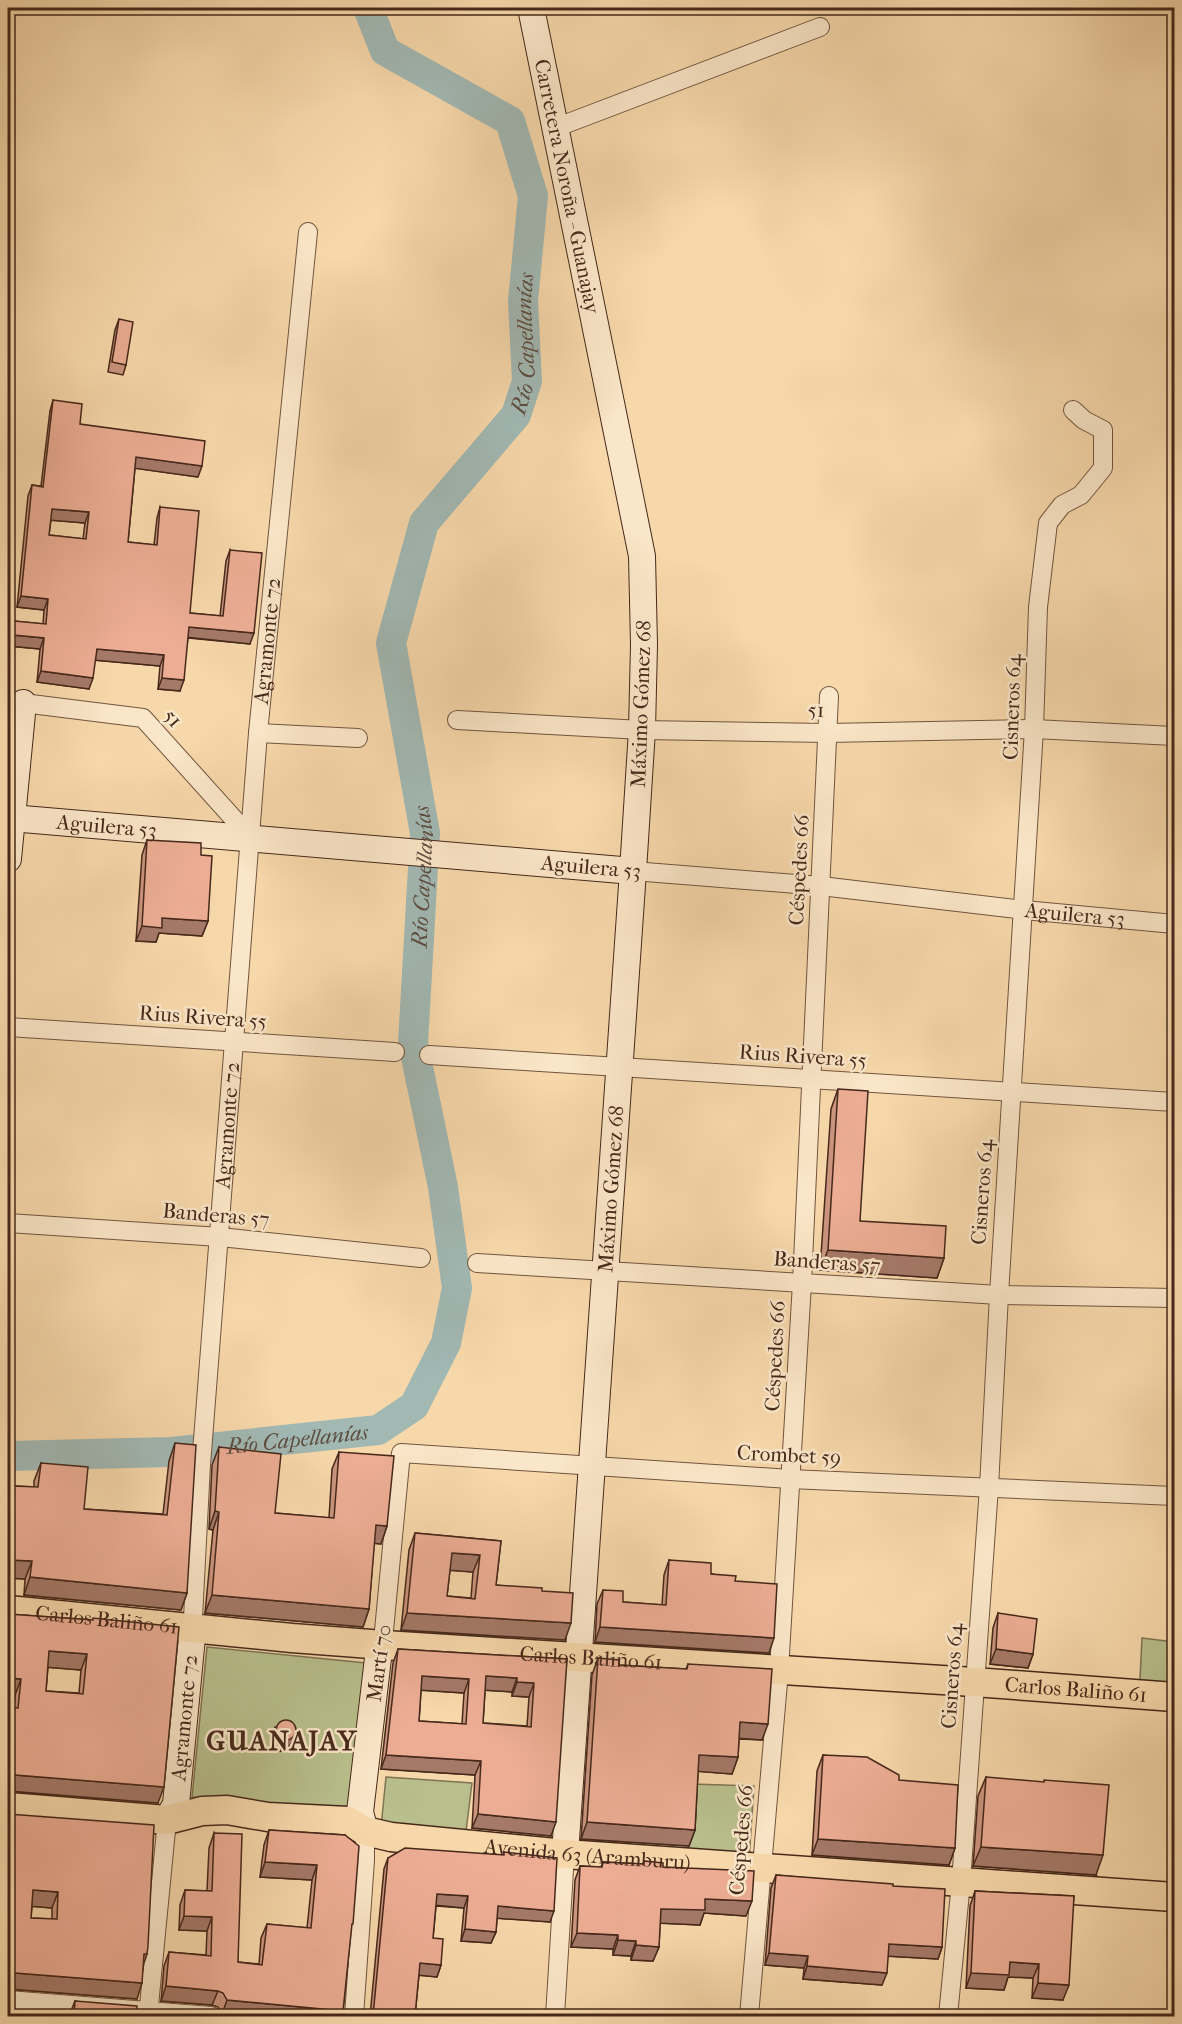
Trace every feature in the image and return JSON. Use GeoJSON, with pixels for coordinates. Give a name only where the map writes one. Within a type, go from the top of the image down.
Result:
{"type":"FeatureCollection","features":[{"type":"Feature","properties":{"kind":"main road","name":"Carlos Baliño 61"},"geometry":{"type":"LineString","coordinates":[[8,1610],[193,1632],[1174,1697]]}},
{"type":"Feature","properties":{"kind":"main road","name":"Avenida 63 (Aramburu)"},"geometry":{"type":"LineString","coordinates":[[8,1807],[181,1812],[227,1810],[268,1817],[348,1821],[364,1831],[391,1837],[565,1854],[1174,1897]]}},
{"type":"Feature","properties":{"kind":"street","name":"Carretera Noroña - Guanajay"},"geometry":{"type":"LineString","coordinates":[[531,8],[604,364]]}},
{"type":"Feature","properties":{"kind":"street"},"geometry":{"type":"LineString","coordinates":[[555,128],[820,27]]}},
{"type":"Feature","properties":{"kind":"street","name":"Agramonte 72"},"geometry":{"type":"LineString","coordinates":[[148,2014],[181,1812],[201,1465],[258,733],[308,232]]}},
{"type":"Feature","properties":{"kind":"street","name":"Máximo Gómez 68"},"geometry":{"type":"LineString","coordinates":[[555,2016],[642,730],[644,645],[642,556],[604,364]]}},
{"type":"Feature","properties":{"kind":"street","name":"Cisneros 64"},"geometry":{"type":"LineString","coordinates":[[948,2016],[961,1882],[989,1487],[1011,1092],[1024,910],[1038,607],[1048,524],[1062,505],[1081,495],[1104,468],[1104,430],[1084,420],[1073,410]]}},
{"type":"Feature","properties":{"kind":"street","name":"Céspedes 66"},"geometry":{"type":"LineString","coordinates":[[749,2016],[779,1671],[802,1283],[829,696]]}},
{"type":"Feature","properties":{"kind":"street"},"geometry":{"type":"LineString","coordinates":[[8,859],[9,818],[23,703]]}},
{"type":"Feature","properties":{"kind":"street","name":"51"},"geometry":{"type":"LineString","coordinates":[[23,703],[143,718],[251,838]]}},
{"type":"Feature","properties":{"kind":"street","name":"51"},"geometry":{"type":"LineString","coordinates":[[457,720],[642,730],[829,733],[1034,729],[1174,736]]}},
{"type":"Feature","properties":{"kind":"street"},"geometry":{"type":"LineString","coordinates":[[258,733],[358,738]]}},
{"type":"Feature","properties":{"kind":"street","name":"Aguilera 53"},"geometry":{"type":"LineString","coordinates":[[9,818],[821,885],[1024,910],[1174,924]]}},
{"type":"Feature","properties":{"kind":"street","name":"Rius Rivera 55"},"geometry":{"type":"LineString","coordinates":[[8,1027],[395,1052]]}},
{"type":"Feature","properties":{"kind":"street","name":"Rius Rivera 55"},"geometry":{"type":"LineString","coordinates":[[429,1055],[1174,1102]]}},
{"type":"Feature","properties":{"kind":"street","name":"Banderas 57"},"geometry":{"type":"LineString","coordinates":[[8,1223],[220,1237],[421,1258]]}},
{"type":"Feature","properties":{"kind":"street","name":"Banderas 57"},"geometry":{"type":"LineString","coordinates":[[477,1263],[999,1295],[1174,1298]]}},
{"type":"Feature","properties":{"kind":"street","name":"Crombet 59"},"geometry":{"type":"LineString","coordinates":[[401,1453],[790,1479],[1174,1496]]}},
{"type":"Feature","properties":{"kind":"street","name":"Martí 70"},"geometry":{"type":"LineString","coordinates":[[354,2016],[365,1860],[364,1831],[360,1812],[378,1658],[382,1643],[401,1453]]}},
{"type":"Feature","properties":{"kind":"street"},"geometry":{"type":"LineString","coordinates":[[8,2000],[148,2014],[211,2016]]}},
{"type":"Feature","properties":{"kind":"green space"},"geometry":{"type":"Polygon","coordinates":[[[1142,1638],[1174,1642],[1174,1702],[1139,1699],[1142,1638]]]}},
{"type":"Feature","properties":{"kind":"green space"},"geometry":{"type":"Polygon","coordinates":[[[207,1647],[366,1663],[347,1813],[192,1797],[207,1647]]]}},
{"type":"Feature","properties":{"kind":"green space"},"geometry":{"type":"Polygon","coordinates":[[[386,1777],[472,1783],[465,1839],[381,1827],[386,1777]]]}},
{"type":"Feature","properties":{"kind":"green space"},"geometry":{"type":"Polygon","coordinates":[[[692,1784],[754,1786],[749,1860],[688,1856],[692,1784]]]}},
{"type":"Feature","properties":{"kind":"building"},"geometry":{"type":"Polygon","coordinates":[[[119,319],[133,322],[126,365],[112,362],[119,319]]]}},
{"type":"Feature","properties":{"kind":"building"},"geometry":{"type":"Polygon","coordinates":[[[53,400],[82,404],[80,424],[205,441],[202,466],[136,457],[128,542],[157,545],[160,507],[199,511],[190,613],[223,616],[230,550],[262,553],[254,633],[189,627],[184,680],[162,678],[164,655],[97,649],[93,678],[41,671],[44,638],[13,635],[14,621],[46,624],[48,599],[21,596],[32,485],[43,487],[53,400]],[[52,509],[49,535],[86,539],[89,512],[52,509]]]}},
{"type":"Feature","properties":{"kind":"building"},"geometry":{"type":"Polygon","coordinates":[[[147,840],[201,843],[201,855],[212,856],[208,921],[162,918],[162,928],[142,926],[147,840]]]}},
{"type":"Feature","properties":{"kind":"building"},"geometry":{"type":"Polygon","coordinates":[[[838,1089],[868,1091],[860,1221],[946,1226],[944,1258],[828,1250],[838,1089]]]}},
{"type":"Feature","properties":{"kind":"building"},"geometry":{"type":"Polygon","coordinates":[[[175,1443],[196,1445],[187,1593],[30,1577],[32,1561],[8,1560],[8,1530],[11,1531],[14,1486],[38,1487],[41,1463],[88,1467],[84,1509],[167,1515],[175,1443]]]}},
{"type":"Feature","properties":{"kind":"building"},"geometry":{"type":"Polygon","coordinates":[[[219,1447],[281,1454],[275,1513],[334,1518],[339,1452],[394,1456],[387,1526],[376,1525],[369,1609],[212,1595],[219,1512],[215,1511],[219,1447]]]}},
{"type":"Feature","properties":{"kind":"building"},"geometry":{"type":"Polygon","coordinates":[[[415,1533],[501,1541],[496,1585],[573,1593],[571,1623],[407,1613],[415,1533]],[[452,1553],[447,1596],[475,1599],[480,1555],[452,1553]]]}},
{"type":"Feature","properties":{"kind":"building"},"geometry":{"type":"Polygon","coordinates":[[[669,1560],[711,1563],[711,1574],[736,1576],[735,1581],[777,1584],[774,1638],[600,1627],[603,1590],[623,1591],[623,1602],[666,1605],[669,1560]]]}},
{"type":"Feature","properties":{"kind":"building"},"geometry":{"type":"Polygon","coordinates":[[[998,1613],[1037,1619],[1033,1654],[996,1649],[998,1613]]]}},
{"type":"Feature","properties":{"kind":"building"},"geometry":{"type":"Polygon","coordinates":[[[8,1614],[93,1620],[93,1618],[179,1627],[164,1787],[8,1776],[8,1707],[18,1708],[21,1679],[8,1678],[8,1614]],[[49,1651],[46,1691],[83,1694],[87,1654],[49,1651]]]}},
{"type":"Feature","properties":{"kind":"building"},"geometry":{"type":"Polygon","coordinates":[[[398,1649],[567,1659],[556,1822],[478,1814],[481,1761],[386,1755],[398,1649]],[[422,1676],[419,1721],[466,1724],[469,1679],[422,1676]],[[486,1676],[483,1723],[531,1727],[534,1683],[517,1682],[517,1678],[486,1676]]]}},
{"type":"Feature","properties":{"kind":"building"},"geometry":{"type":"Polygon","coordinates":[[[598,1658],[619,1660],[619,1665],[687,1669],[688,1664],[772,1669],[768,1724],[740,1722],[738,1757],[699,1755],[695,1830],[587,1822],[598,1658]]]}},
{"type":"Feature","properties":{"kind":"building"},"geometry":{"type":"Polygon","coordinates":[[[286,1720],[293,1723],[296,1730],[293,1737],[286,1740],[279,1737],[276,1730],[279,1723],[286,1720]]]}},
{"type":"Feature","properties":{"kind":"building"},"geometry":{"type":"Polygon","coordinates":[[[823,1755],[867,1757],[899,1775],[899,1780],[958,1785],[955,1848],[818,1839],[823,1755]]]}},
{"type":"Feature","properties":{"kind":"building"},"geometry":{"type":"Polygon","coordinates":[[[986,1777],[1109,1785],[1103,1855],[981,1847],[986,1777]]]}},
{"type":"Feature","properties":{"kind":"building"},"geometry":{"type":"Polygon","coordinates":[[[8,1814],[154,1825],[148,1946],[147,1954],[144,1954],[142,1983],[15,1973],[8,1976],[8,1814]],[[33,1890],[31,1918],[57,1919],[58,1892],[33,1890]]]}},
{"type":"Feature","properties":{"kind":"building"},"geometry":{"type":"Polygon","coordinates":[[[269,1830],[345,1835],[359,1846],[343,2011],[227,2000],[223,1993],[218,1991],[166,1986],[169,1952],[211,1956],[212,1917],[184,1916],[185,1890],[212,1891],[214,1833],[242,1834],[238,1962],[262,1965],[267,1924],[311,1928],[317,1865],[265,1862],[269,1830]]]}},
{"type":"Feature","properties":{"kind":"building"},"geometry":{"type":"Polygon","coordinates":[[[405,1848],[504,1855],[504,1852],[557,1858],[554,1911],[498,1906],[496,1932],[465,1929],[468,1896],[437,1894],[433,1938],[443,1939],[441,1965],[420,1963],[415,2016],[373,2016],[388,1858],[405,1848]]]}},
{"type":"Feature","properties":{"kind":"building"},"geometry":{"type":"Polygon","coordinates":[[[644,1861],[663,1863],[663,1867],[754,1871],[752,1901],[705,1899],[705,1910],[661,1909],[659,1947],[636,1945],[636,1941],[618,1940],[618,1935],[577,1933],[580,1866],[602,1867],[603,1862],[644,1864],[644,1861]]]}},
{"type":"Feature","properties":{"kind":"building"},"geometry":{"type":"Polygon","coordinates":[[[776,1875],[945,1889],[942,1947],[889,1944],[887,1973],[807,1966],[808,1956],[769,1953],[776,1875]]]}},
{"type":"Feature","properties":{"kind":"building"},"geometry":{"type":"Polygon","coordinates":[[[975,1891],[1074,1896],[1069,1985],[1038,1983],[1039,1964],[1010,1962],[1009,1975],[971,1973],[975,1891]]]}},
{"type":"Feature","properties":{"kind":"building"},"geometry":{"type":"Polygon","coordinates":[[[75,2001],[137,2006],[136,2016],[74,2016],[75,2001]]]}},
{"type":"Feature","properties":{"kind":"waterway","name":"Río Capellanías"},"geometry":{"type":"LineString","coordinates":[[8,1456],[171,1452],[378,1430],[414,1406],[446,1343],[457,1288],[443,1187],[413,1043],[425,833],[391,643],[424,523],[516,415],[527,381],[523,301],[533,196],[510,121],[385,51],[368,8]]}},
{"type":"Feature","properties":{"kind":"district","name":"GUANAJAY"},"geometry":{"type":"Point","coordinates":[282,1741]}}]}
